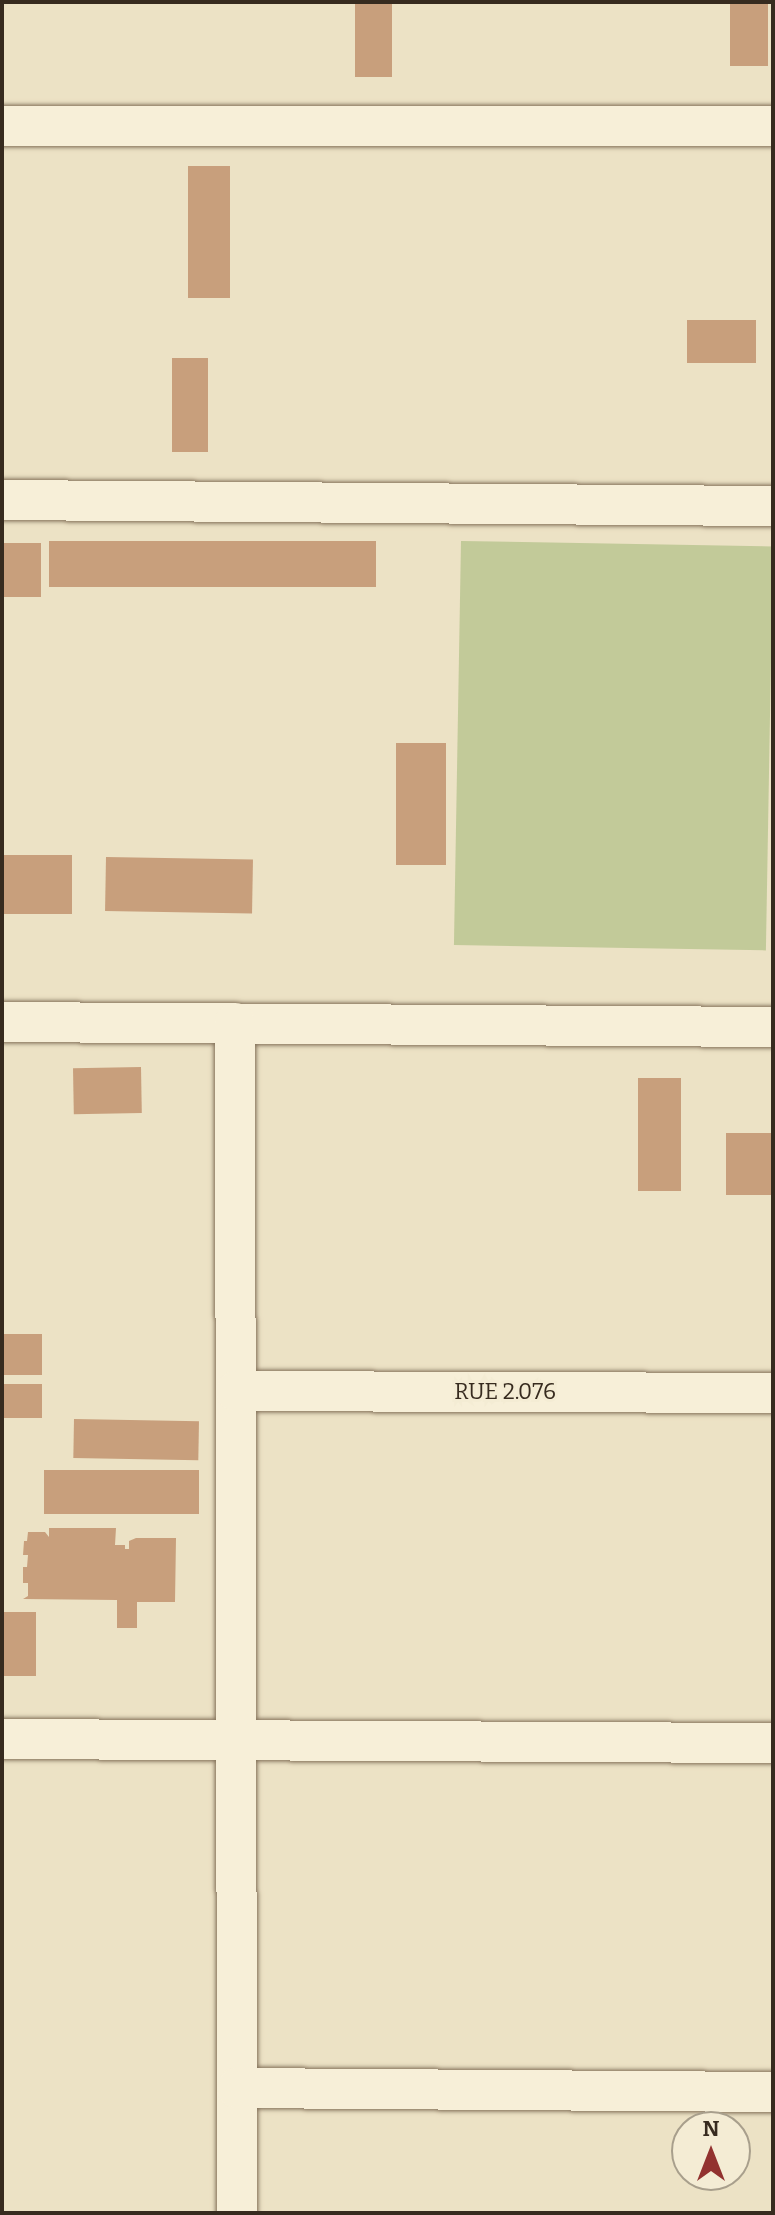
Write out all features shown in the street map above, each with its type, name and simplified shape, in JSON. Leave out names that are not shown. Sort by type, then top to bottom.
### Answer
[{"type":"street","points":[[2,126],[773,126]]},
{"type":"street","points":[[2,500],[773,506]]},
{"type":"street","points":[[2,1022],[773,1027]]},
{"type":"street","points":[[235,1023],[237,2213]]},
{"type":"street","name":"RUE 2.076","points":[[236,1391],[773,1393]]},
{"type":"street","points":[[2,1739],[773,1743]]},
{"type":"street","points":[[237,2088],[773,2092]]},
{"type":"green space","points":[[461,541],[773,546],[766,950],[454,945]]},
{"type":"building","points":[[355,2],[392,2],[392,77],[355,77]]},
{"type":"building","points":[[730,2],[768,2],[768,66],[730,66]]},
{"type":"building","points":[[188,166],[230,166],[230,298],[188,298]]},
{"type":"building","points":[[687,320],[756,320],[756,363],[687,363]]},
{"type":"building","points":[[172,358],[208,358],[208,452],[172,452]]},
{"type":"building","points":[[49,541],[376,541],[376,587],[49,587]]},
{"type":"building","points":[[2,543],[41,543],[41,597],[2,597]]},
{"type":"building","points":[[396,743],[446,743],[446,865],[396,865]]},
{"type":"building","points":[[2,855],[72,855],[72,914],[2,914]]},
{"type":"building","points":[[106,857],[253,860],[252,914],[105,911]]},
{"type":"building","points":[[141,1067],[142,1113],[74,1114],[73,1068]]},
{"type":"building","points":[[638,1078],[681,1078],[681,1191],[638,1191]]},
{"type":"building","points":[[726,1133],[773,1133],[773,1195],[726,1195]]},
{"type":"building","points":[[2,1334],[42,1334],[42,1375],[2,1375]]},
{"type":"building","points":[[2,1384],[42,1384],[42,1418],[2,1418]]},
{"type":"building","points":[[74,1419],[199,1421],[198,1460],[73,1458]]},
{"type":"building","points":[[44,1470],[199,1470],[199,1514],[44,1514]]},
{"type":"building","points":[[49,1528],[116,1528],[115,1545],[125,1545],[125,1549],[129,1549],[129,1541],[136,1538],[176,1538],[175,1602],[137,1602],[137,1628],[117,1628],[117,1600],[23,1599],[28,1596],[28,1583],[23,1583],[23,1567],[27,1567],[28,1555],[23,1555],[24,1541],[27,1541],[28,1532],[45,1532],[49,1537]]},
{"type":"building","points":[[2,1612],[36,1612],[36,1676],[2,1676]]}]
